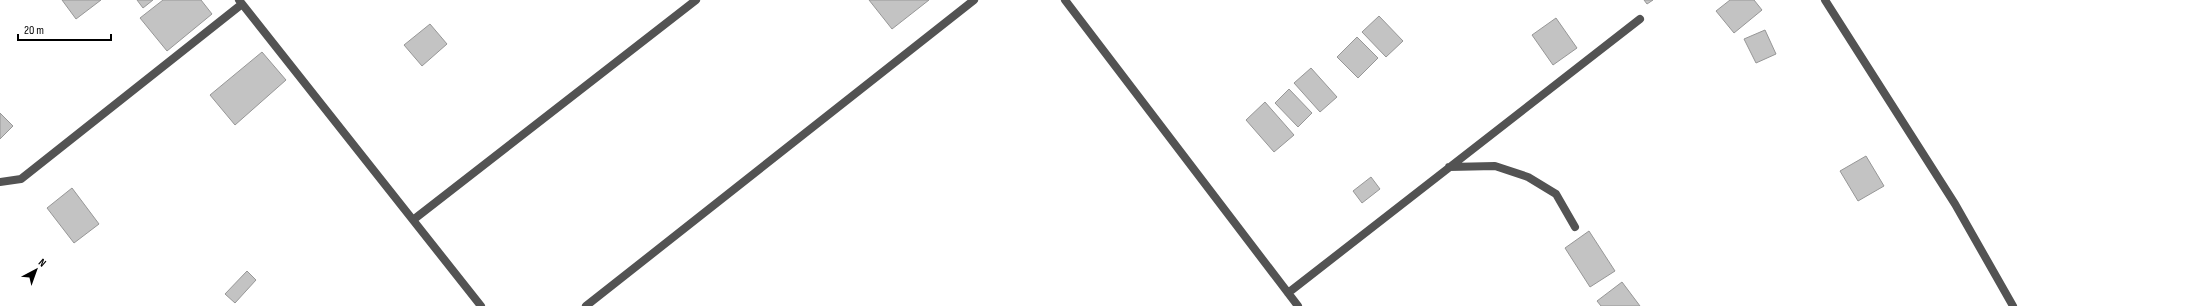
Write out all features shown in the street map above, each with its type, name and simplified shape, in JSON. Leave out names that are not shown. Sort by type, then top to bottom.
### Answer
[{"type":"street","points":[[413,220],[696,0]]},
{"type":"street","points":[[586,306],[974,0]]},
{"type":"street","points":[[1066,0],[1298,306]]},
{"type":"street","points":[[1826,0],[1954,204],[2013,306]]},
{"type":"street","points":[[0,182],[21,179],[240,2],[481,306]]},
{"type":"street","points":[[1288,292],[1640,19]]},
{"type":"street","points":[[1449,167],[1495,166],[1528,177],[1556,194],[1575,227]]},
{"type":"building","points":[[62,0],[101,0],[76,19]]},
{"type":"building","points":[[137,0],[153,0],[143,8]]},
{"type":"building","points":[[163,0],[201,0],[212,14],[167,51],[140,18]]},
{"type":"building","points":[[869,0],[929,0],[892,29]]},
{"type":"building","points":[[1644,0],[1653,0],[1647,4]]},
{"type":"building","points":[[1730,0],[1754,0],[1762,10],[1734,33],[1716,11]]},
{"type":"building","points":[[1379,16],[1403,41],[1386,57],[1362,32]]},
{"type":"building","points":[[1556,18],[1577,48],[1553,65],[1532,35]]},
{"type":"building","points":[[430,24],[447,44],[422,66],[404,45]]},
{"type":"building","points":[[1765,30],[1776,54],[1756,63],[1744,39]]},
{"type":"building","points":[[1357,37],[1378,58],[1358,78],[1337,57]]},
{"type":"building","points":[[262,52],[286,80],[235,125],[210,95]]},
{"type":"building","points":[[1311,68],[1337,97],[1320,112],[1294,83]]},
{"type":"building","points":[[1289,89],[1312,113],[1298,127],[1275,103]]},
{"type":"building","points":[[1265,102],[1294,135],[1274,152],[1246,120]]},
{"type":"building","points":[[0,113],[13,126],[0,139]]},
{"type":"building","points":[[1866,156],[1884,186],[1858,201],[1840,171]]},
{"type":"building","points":[[1371,177],[1380,189],[1362,203],[1353,191]]},
{"type":"building","points":[[72,188],[99,224],[74,243],[47,208]]},
{"type":"building","points":[[1589,231],[1615,271],[1590,287],[1565,248]]},
{"type":"building","points":[[247,271],[256,280],[235,303],[225,294]]},
{"type":"building","points":[[1622,282],[1640,306],[1601,306],[1597,301]]}]
